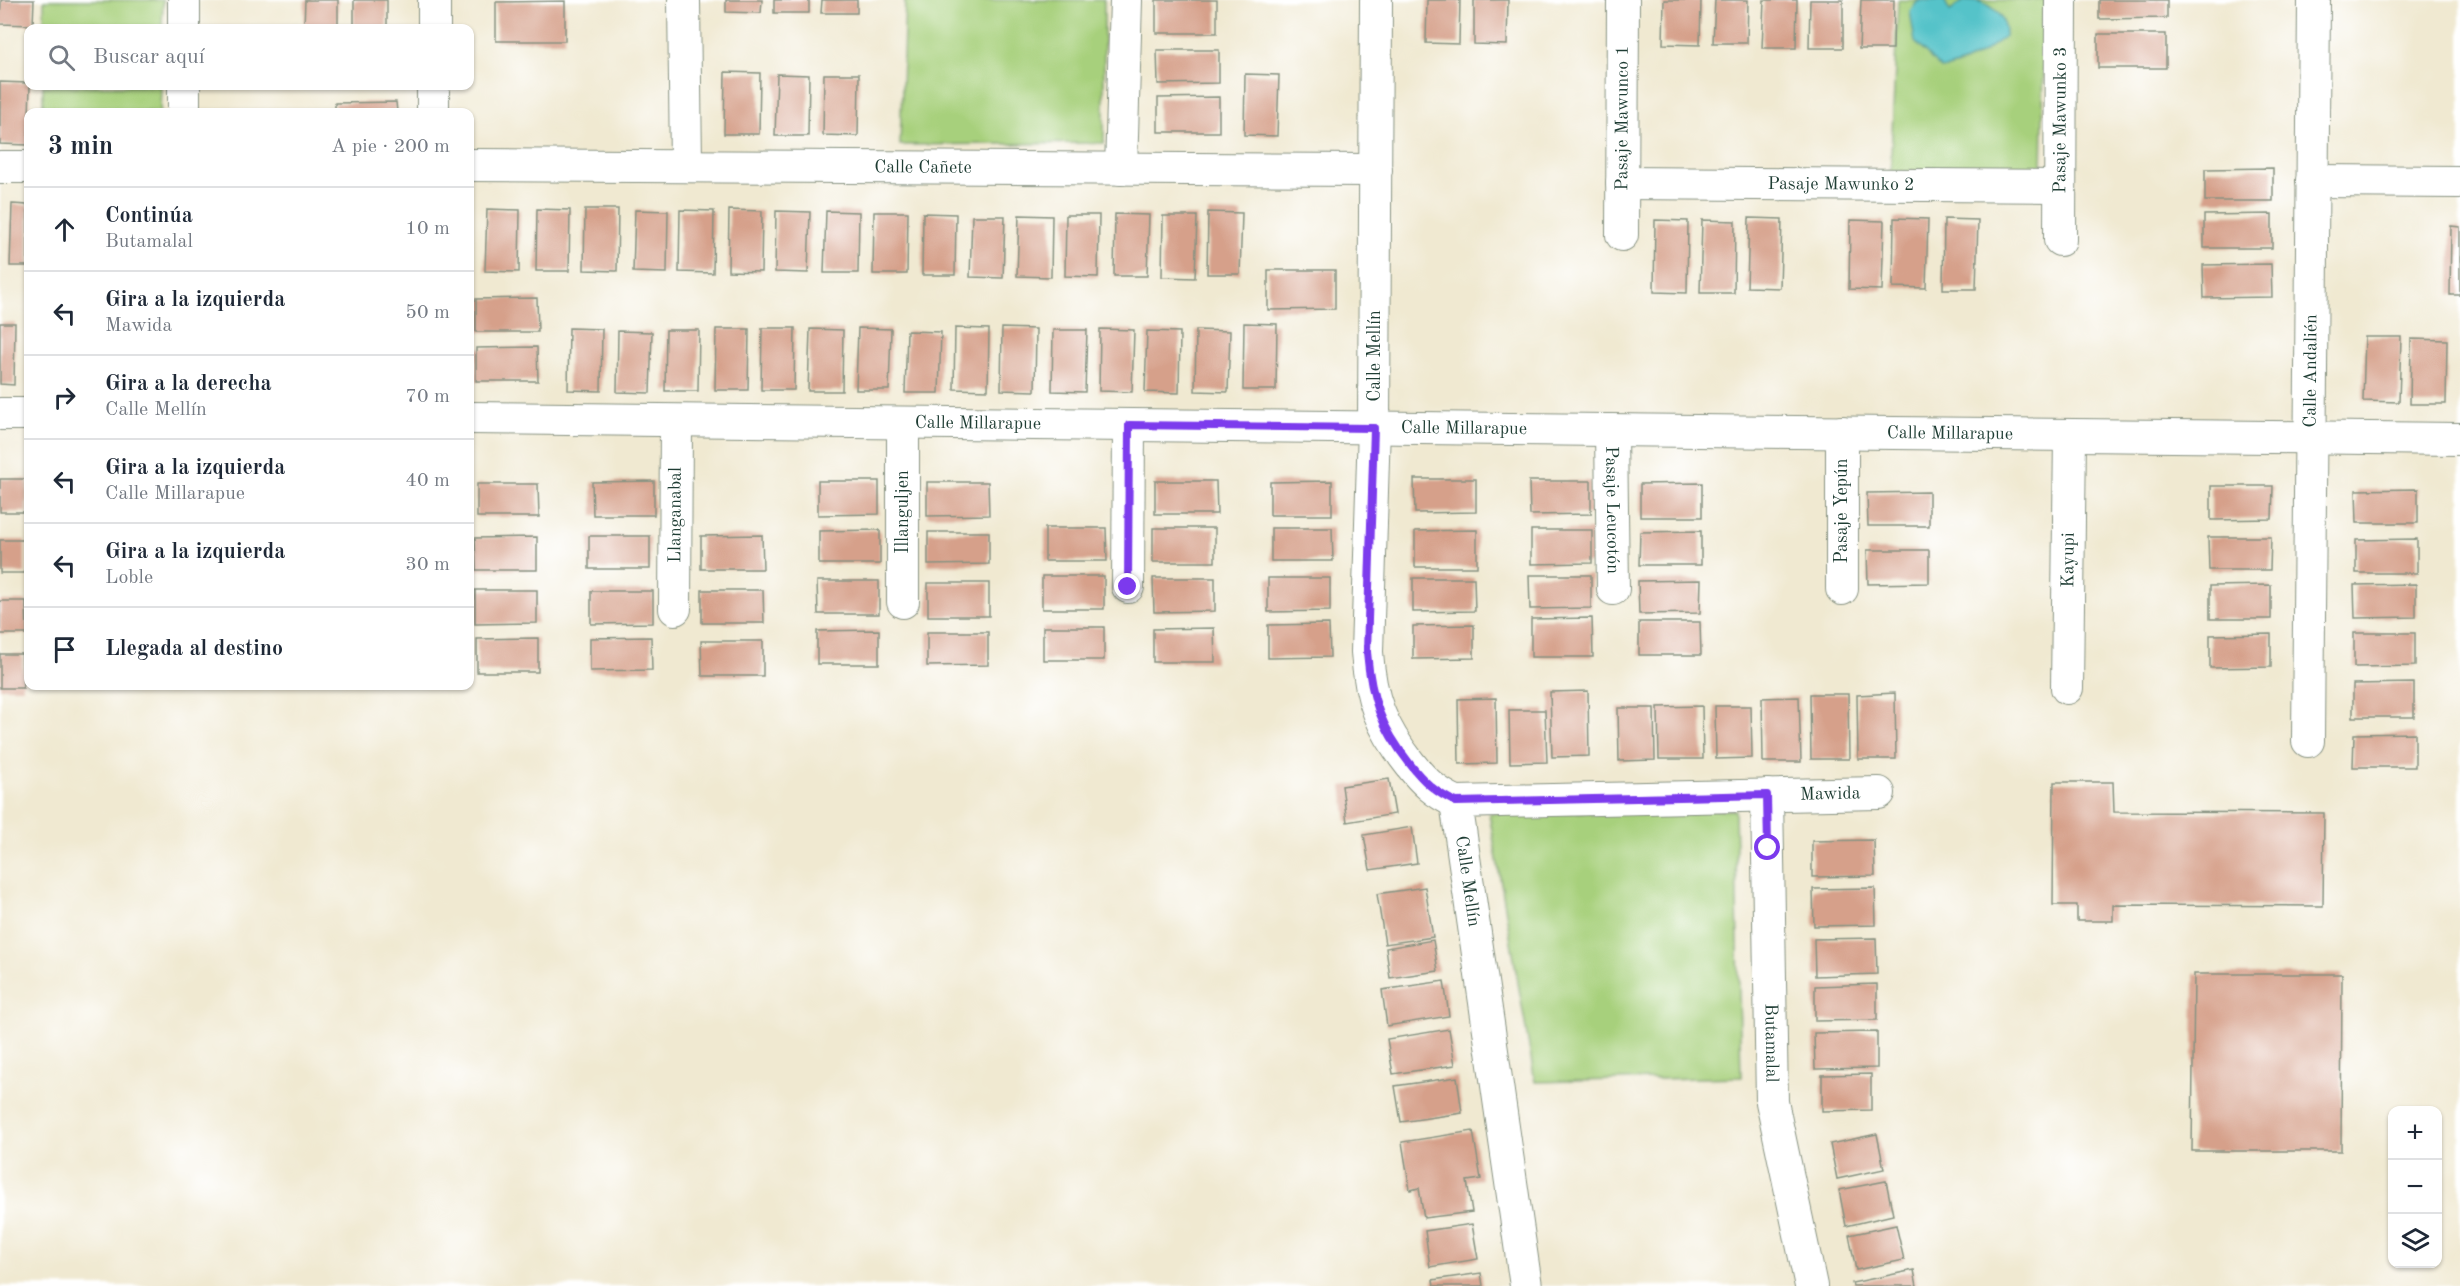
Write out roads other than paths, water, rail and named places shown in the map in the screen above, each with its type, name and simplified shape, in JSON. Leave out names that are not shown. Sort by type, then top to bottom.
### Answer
[{"type":"street","points":[[184,0],[184,24]]},
{"type":"street","points":[[434,0],[434,24]]},
{"type":"street","points":[[684,0],[686,166]]},
{"type":"street","points":[[1121,169],[1126,0]]},
{"type":"street","name":"Calle Mellín","points":[[1376,0],[1374,428],[1367,652],[1370,686],[1377,711],[1388,734],[1404,756],[1433,789],[1456,802],[1526,1286]]},
{"type":"street","name":"Pasaje Mawunco 1","points":[[1622,235],[1623,0]]},
{"type":"street","name":"Pasaje Mawunko 3","points":[[2060,240],[2061,0]]},
{"type":"street","name":"Calle Andalién","points":[[2308,741],[2314,0]]},
{"type":"street","points":[[184,90],[184,108]]},
{"type":"street","points":[[433,108],[434,90]]},
{"type":"street","name":"Calle Cañete","points":[[474,165],[1376,170]]},
{"type":"street","points":[[0,167],[24,167]]},
{"type":"street","points":[[2312,181],[2460,182]]},
{"type":"street","name":"Pasaje Mawunko 2","points":[[1622,183],[2060,186]]},
{"type":"street","points":[[0,414],[24,414]]},
{"type":"street","name":"Calle Millarapue","points":[[474,418],[2460,439]]},
{"type":"street","name":"Llanganabal","points":[[675,609],[676,421]]},
{"type":"street","name":"Illanguljen","points":[[903,423],[903,602]]},
{"type":"street","points":[[1128,587],[1129,425]]},
{"type":"street","name":"Pasaje Leucotón","points":[[1611,430],[1613,589]]},
{"type":"street","name":"Pasaje Yepún","points":[[1842,432],[1842,589]]},
{"type":"street","name":"Kayupi","points":[[2067,687],[2070,435]]},
{"type":"street","name":"Mawida","points":[[1456,802],[1879,793]]},
{"type":"street","name":"Butamalal","points":[[1767,795],[1772,1102],[1811,1286]]},
{"type":"water","points":[[1944,0],[1950,11],[1966,0],[1989,6],[2003,21],[2005,36],[1967,61],[1941,69],[1915,42],[1910,11],[1917,2]]}]
